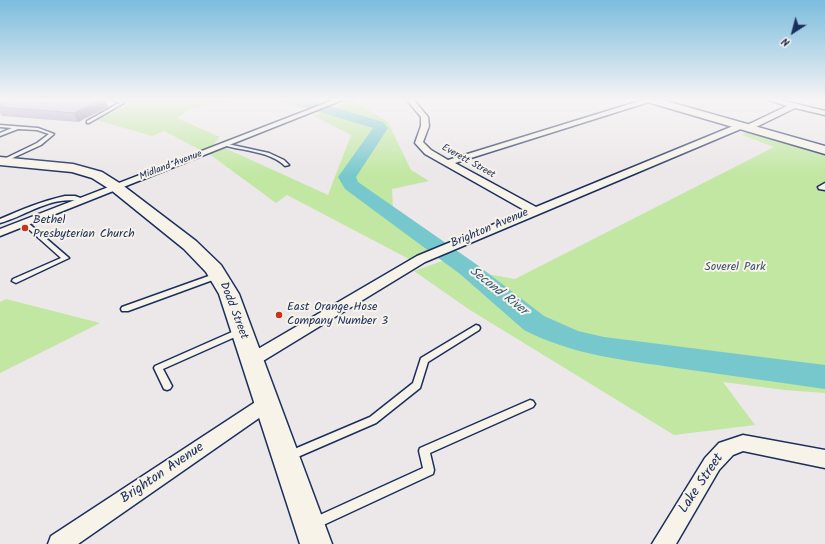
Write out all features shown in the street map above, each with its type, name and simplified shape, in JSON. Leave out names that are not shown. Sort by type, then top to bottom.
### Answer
[{"type":"street","name":"Midland Avenue","points":[[0,233],[277,124]]},
{"type":"street","name":"Everett Street","points":[[425,124],[419,139],[420,143],[428,152],[534,211]]},
{"type":"street","points":[[446,163],[568,124]]},
{"type":"street","points":[[735,124],[825,150]]},
{"type":"street","name":"Brighton Avenue","points":[[252,360],[399,271],[449,246],[750,124]]},
{"type":"street","name":"Dodd Street","points":[[2,161],[82,170],[97,175],[116,187],[202,256],[219,275],[229,294],[266,404],[313,535]]},
{"type":"street","name":"Brighton Avenue","points":[[59,544],[266,404]]},
{"type":"street","name":"Lake Street","points":[[663,544],[712,464],[726,450],[743,443],[825,459]]},
{"type":"lane","points":[[0,126],[38,129],[52,134],[39,144],[2,161]]},
{"type":"lane","points":[[0,135],[17,128]]},
{"type":"lane","points":[[225,144],[266,154],[284,161],[287,165]]},
{"type":"lane","points":[[0,221],[60,198],[76,197],[83,200]]},
{"type":"lane","points":[[16,281],[66,258],[25,223]]},
{"type":"lane","points":[[125,309],[219,275]]},
{"type":"lane","points":[[285,458],[373,420],[417,385],[424,360],[476,328]]},
{"type":"lane","points":[[167,386],[158,368],[241,331]]},
{"type":"lane","points":[[313,535],[429,470],[424,451],[530,404]]},
{"type":"green space","points":[[111,124],[191,124],[220,137],[214,143],[328,195],[351,135],[330,124],[389,124],[411,170],[429,181],[392,189],[393,209],[445,246],[411,260],[287,195],[276,203],[212,156],[164,131],[152,136]]},
{"type":"green space","name":"Soverel Park","points":[[746,132],[825,155],[825,393],[785,390],[723,382],[755,425],[674,435],[470,310],[414,271],[454,257],[481,273],[515,279],[774,147],[742,135]]},
{"type":"green space","points":[[6,299],[100,323],[0,373],[0,302]]},
{"type":"waterway","name":"Second River","points":[[376,124],[381,128],[378,134],[347,177],[351,185],[468,269],[534,323],[568,338],[604,347],[825,377]]},
{"type":"place","name":"Bethel Presbyterian Church","points":[[25,228]]},
{"type":"place","name":"East Orange Hose Company Number 3","points":[[279,315]]}]
